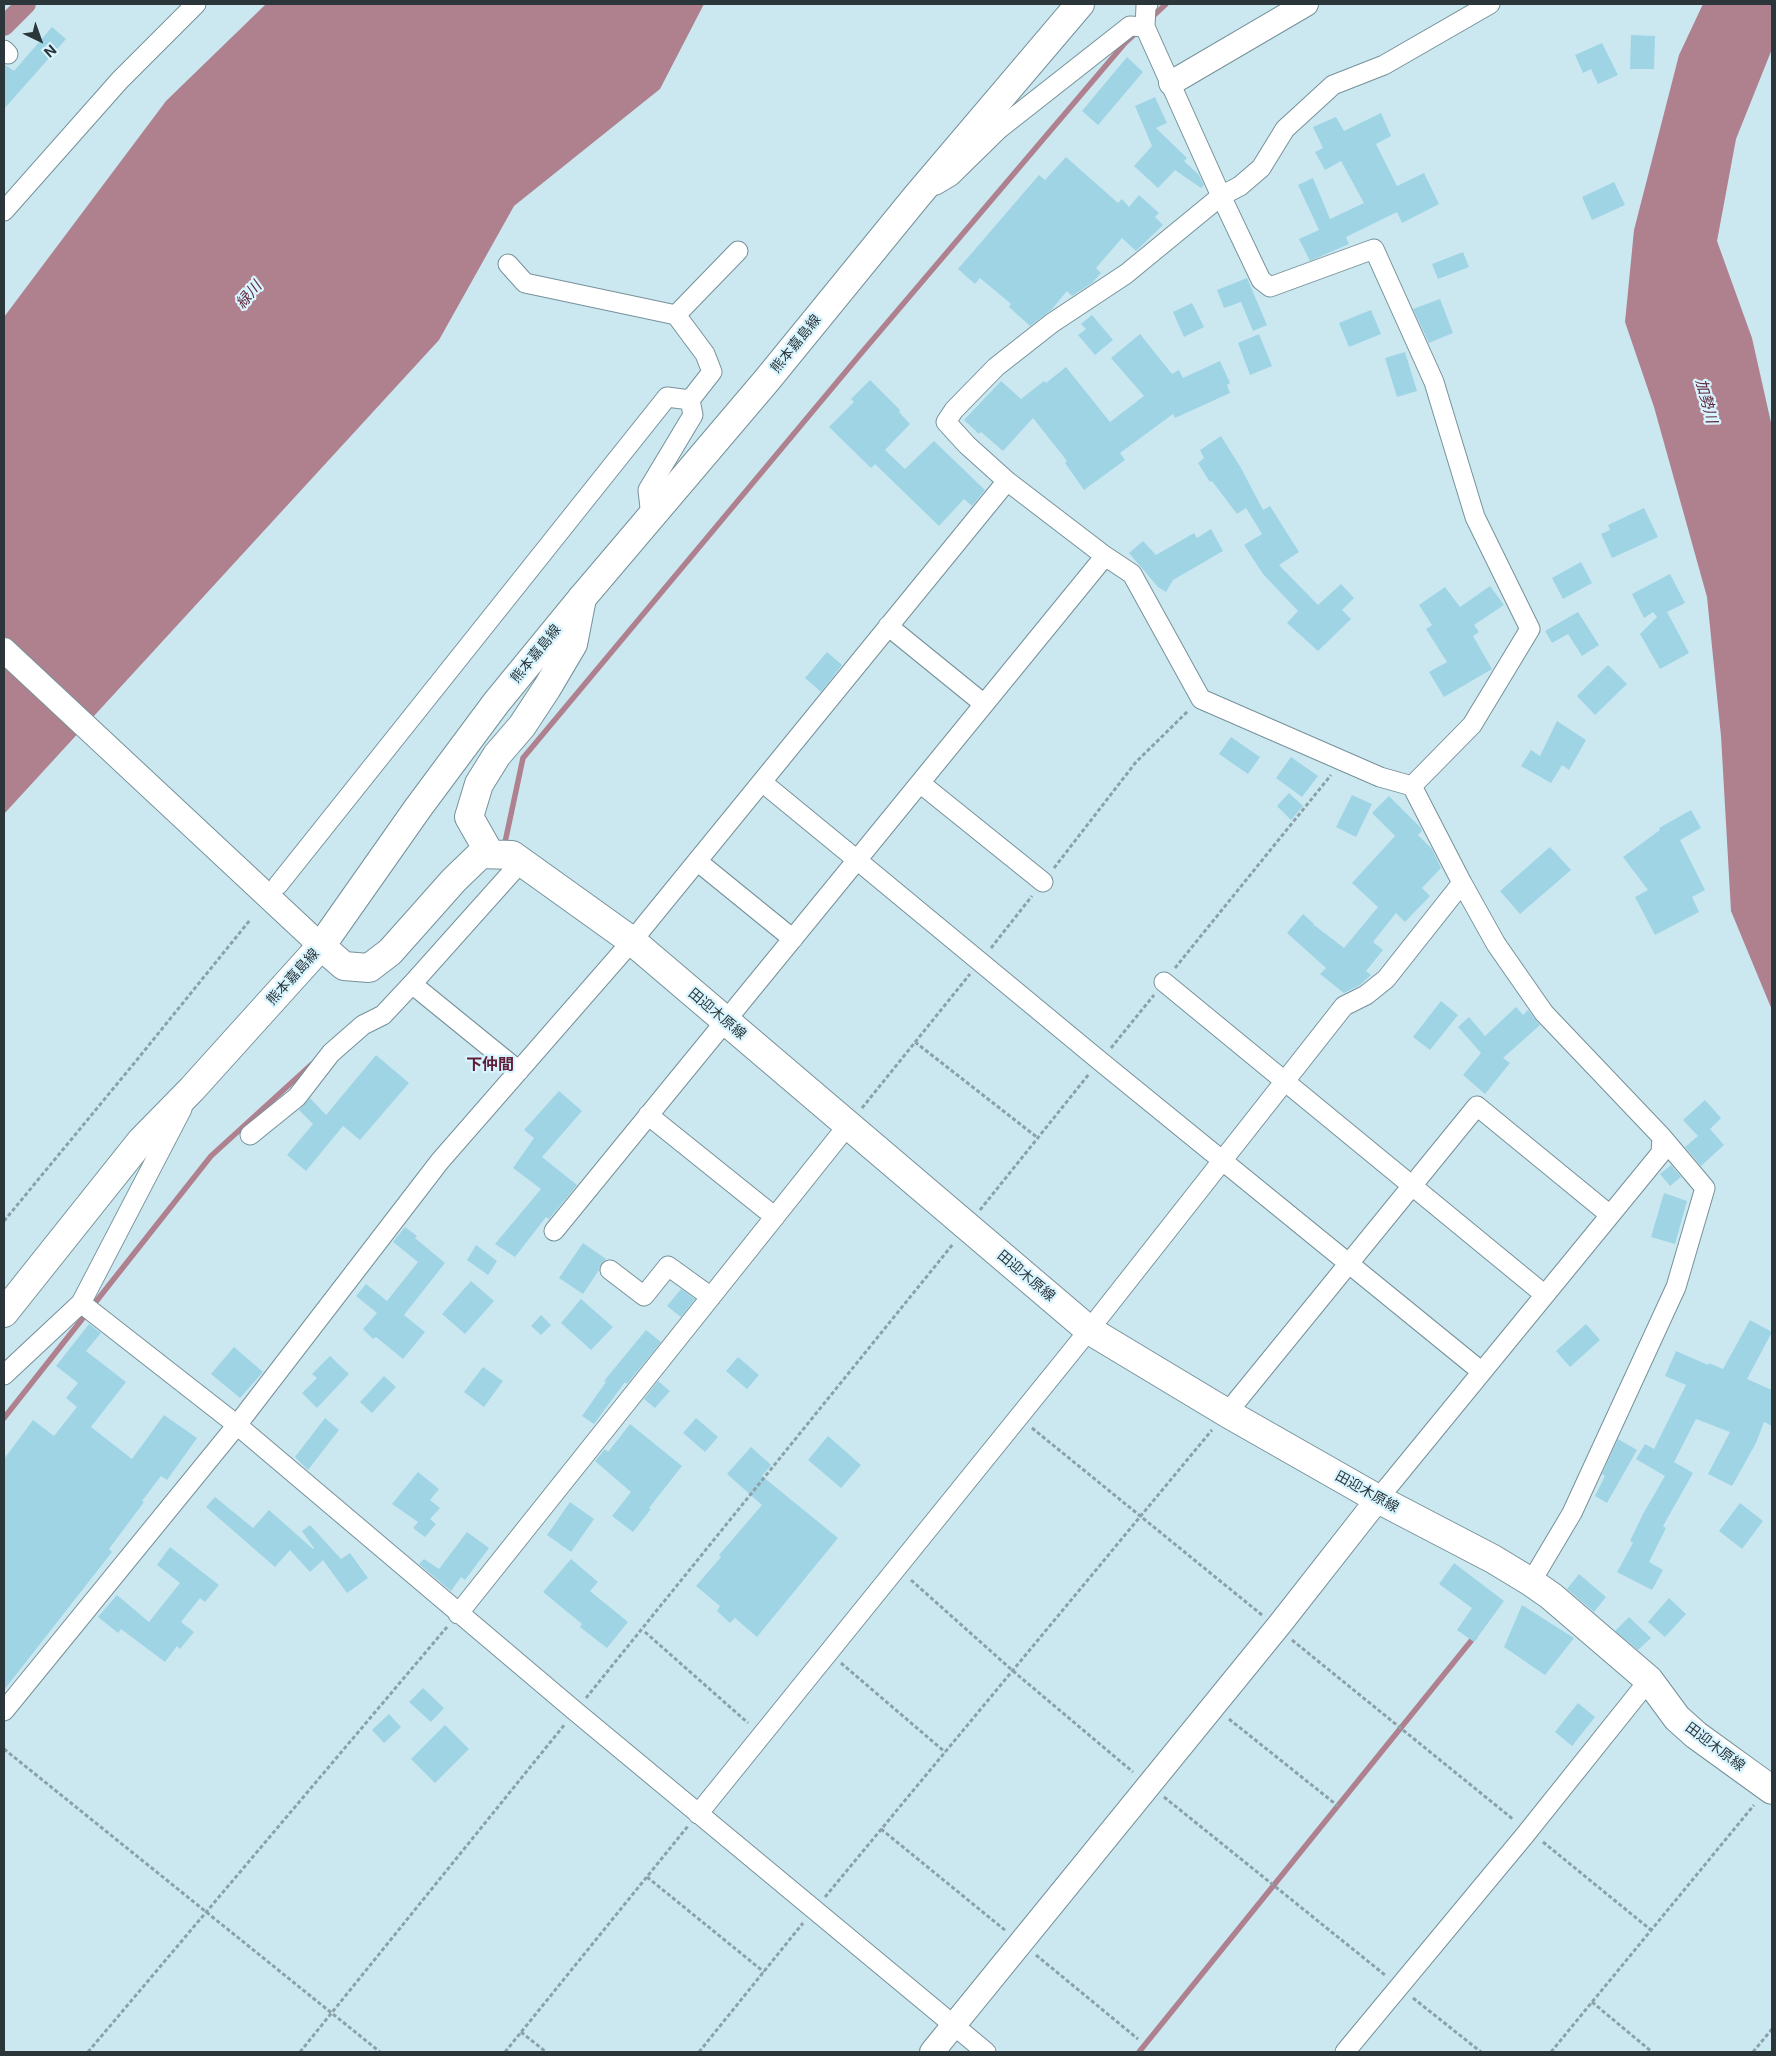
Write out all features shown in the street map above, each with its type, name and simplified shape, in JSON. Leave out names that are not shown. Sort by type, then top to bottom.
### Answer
[{"type":"main road","name":"熊本嘉島線","points":[[4,1313],[141,1141],[192,1089],[418,808],[490,711],[582,598],[767,380],[917,196],[1080,4]]},
{"type":"main road","points":[[508,857],[469,817],[480,784],[497,755],[522,726],[573,644],[582,598]]},
{"type":"main road","points":[[312,939],[344,966],[369,968],[390,952],[454,880],[481,854],[508,857]]},
{"type":"main road","name":"田迎木原線","points":[[508,857],[632,941],[1089,1330],[1378,1499],[1492,1559],[1552,1596],[1650,1680],[1677,1718],[1696,1735],[1770,1789]]},
{"type":"street","points":[[4,212],[120,80],[196,4]]},
{"type":"street","points":[[1148,4],[1146,6],[1145,27],[1221,196],[1262,280],[1270,287],[1374,249],[1434,382],[1475,517],[1530,630],[1472,725],[1412,786]]},
{"type":"street","points":[[1171,84],[1306,4]]},
{"type":"street","points":[[1490,4],[1384,65],[1333,85],[1285,129],[1260,168],[1240,186],[1221,196],[1126,274],[1052,323],[996,367],[954,410],[946,422],[967,445],[1007,481],[1104,556],[1132,574],[1201,699],[1380,777],[1412,786],[1496,944],[1544,1013],[1662,1137],[1705,1188],[1672,1296],[1572,1513],[1531,1582]]},
{"type":"street","points":[[917,196],[951,176],[999,129],[1130,26],[1145,27]]},
{"type":"street","points":[[676,316],[738,251]]},
{"type":"street","points":[[508,264],[525,283],[676,316],[705,354],[712,372],[690,400],[693,415],[648,490],[651,517]]},
{"type":"street","points":[[278,884],[667,397],[690,400]]},
{"type":"street","points":[[4,1711],[237,1425],[440,1161],[632,941],[1007,481]]},
{"type":"street","points":[[554,1231],[1104,556]]},
{"type":"street","points":[[888,626],[984,704]]},
{"type":"street","points":[[4,650],[312,939]]},
{"type":"street","points":[[762,782],[979,962],[1482,1372]]},
{"type":"street","points":[[920,783],[1043,882]]},
{"type":"street","points":[[250,1135],[297,1097],[331,1053],[363,1025],[382,1015],[412,984],[508,857]]},
{"type":"street","points":[[697,861],[793,939]]},
{"type":"street","points":[[698,1814],[1089,1330],[1344,1006],[1366,995],[1386,978],[1462,883]]},
{"type":"street","points":[[1164,982],[1545,1295]]},
{"type":"street","points":[[412,984],[519,1071]]},
{"type":"street","points":[[4,1375],[81,1303],[192,1089]]},
{"type":"street","points":[[1227,1412],[1477,1106],[1610,1215]]},
{"type":"street","points":[[648,1115],[775,1217]]},
{"type":"street","points":[[458,1614],[848,1125]]},
{"type":"street","points":[[932,2052],[1021,1943],[1143,1780],[1213,1706],[1378,1499],[1661,1153],[1662,1137]]},
{"type":"street","points":[[610,1270],[644,1296],[668,1266],[711,1297]]},
{"type":"street","points":[[81,1303],[237,1425],[458,1614],[986,2052]]},
{"type":"street","points":[[1345,2052],[1525,1835],[1650,1680]]},
{"type":"path","points":[[848,1125],[1043,882],[1136,762],[1201,699]]},
{"type":"path","points":[[300,2052],[1342,761]]},
{"type":"path","points":[[4,1221],[136,1062],[250,920]]},
{"type":"path","points":[[915,1042],[1038,1138]]},
{"type":"path","points":[[699,2052],[814,1910],[1227,1412]]},
{"type":"path","points":[[1019,1417],[1401,1728]]},
{"type":"path","points":[[897,1568],[1013,1670],[1143,1780],[1481,2052]]},
{"type":"path","points":[[88,2052],[458,1614]]},
{"type":"path","points":[[645,1632],[750,1725]]},
{"type":"path","points":[[828,1652],[945,1752]]},
{"type":"path","points":[[1213,1706],[1338,1806]]},
{"type":"path","points":[[4,1749],[380,2052]]},
{"type":"path","points":[[1551,2052],[1770,1789]]},
{"type":"path","points":[[505,2052],[698,1814]]},
{"type":"path","points":[[881,1829],[1138,2038]]},
{"type":"path","points":[[647,1877],[764,1972]]},
{"type":"path","points":[[1592,2002],[1652,2052]]},
{"type":"path","points":[[1753,2052],[1772,2029]]},
{"type":"path","points":[[521,2032],[546,2052]]},
{"type":"water","name":"緑川","points":[[266,4],[704,4],[660,89],[514,206],[439,340],[4,814],[4,317],[166,101]]},
{"type":"water","name":"加勢川","points":[[1703,4],[1772,4],[1772,49],[1736,139],[1717,241],[1752,338],[1772,427],[1772,1010],[1731,911],[1721,736],[1707,597],[1654,407],[1625,322],[1634,230],[1679,55]]},
{"type":"building","points":[[52,27],[66,39],[4,109],[4,64],[14,71]]},
{"type":"building","points":[[1631,35],[1655,36],[1654,69],[1630,69]]},
{"type":"building","points":[[1602,43],[1618,75],[1598,84],[1591,69],[1583,73],[1575,55]]},
{"type":"building","points":[[1127,57],[1143,72],[1098,125],[1082,111]]},
{"type":"building","points":[[1155,97],[1167,123],[1156,128],[1187,158],[1184,161],[1199,175],[1204,185],[1201,188],[1175,170],[1158,188],[1134,166],[1152,146],[1135,106]]},
{"type":"building","points":[[1381,113],[1391,136],[1376,144],[1397,186],[1424,173],[1439,204],[1402,223],[1397,212],[1346,237],[1349,244],[1310,261],[1299,239],[1319,230],[1298,185],[1313,178],[1330,219],[1364,203],[1341,161],[1325,170],[1315,152],[1323,148],[1313,127],[1336,117],[1344,131]]},
{"type":"building","points":[[1066,157],[1118,203],[1122,199],[1129,207],[1139,195],[1159,213],[1155,217],[1163,225],[1136,251],[1122,238],[1096,268],[1101,273],[1092,283],[1072,296],[1067,291],[1051,310],[1030,326],[1009,307],[1011,304],[980,278],[975,284],[958,269],[1039,175],[1045,180]]},
{"type":"building","points":[[1614,182],[1625,205],[1592,220],[1582,197]]},
{"type":"building","points":[[1463,252],[1469,267],[1438,279],[1432,264]]},
{"type":"building","points":[[1247,278],[1267,325],[1253,331],[1241,302],[1224,308],[1217,290]]},
{"type":"building","points":[[1440,299],[1453,333],[1429,343],[1413,309]]},
{"type":"building","points":[[1192,303],[1204,327],[1184,337],[1173,312]]},
{"type":"building","points":[[1371,310],[1381,334],[1349,347],[1339,323]]},
{"type":"building","points":[[1092,315],[1113,340],[1095,355],[1078,335],[1086,329],[1081,324]]},
{"type":"building","points":[[1140,334],[1172,374],[1179,370],[1183,378],[1220,361],[1230,383],[1227,385],[1230,393],[1175,418],[1173,414],[1120,453],[1125,460],[1084,490],[1065,463],[1067,461],[1033,418],[1003,451],[981,432],[979,434],[964,420],[1001,381],[1021,399],[1066,367],[1110,422],[1144,396],[1111,358]]},
{"type":"building","points":[[1259,334],[1272,366],[1250,375],[1238,343]]},
{"type":"building","points":[[1405,352],[1417,391],[1397,397],[1385,358]]},
{"type":"building","points":[[870,380],[900,410],[899,412],[910,424],[885,450],[905,469],[934,441],[985,490],[972,506],[964,499],[939,526],[875,464],[871,468],[829,427],[854,402],[851,399]]},
{"type":"building","points":[[1221,436],[1241,468],[1263,510],[1270,506],[1299,552],[1279,565],[1318,605],[1341,584],[1354,598],[1342,610],[1351,619],[1318,651],[1287,623],[1298,611],[1263,574],[1244,545],[1262,534],[1246,508],[1237,514],[1212,481],[1210,482],[1198,463],[1204,458],[1200,450]]},
{"type":"building","points":[[1644,508],[1658,537],[1612,558],[1601,534],[1610,530],[1608,525]]},
{"type":"building","points":[[1211,529],[1223,551],[1173,580],[1166,592],[1158,587],[1129,553],[1143,541],[1156,555],[1194,533],[1197,538]]},
{"type":"building","points":[[1581,562],[1592,583],[1563,599],[1552,578]]},
{"type":"building","points":[[1670,574],[1685,603],[1667,612],[1689,653],[1660,669],[1640,634],[1657,617],[1653,612],[1644,618],[1632,594]]},
{"type":"building","points":[[1490,586],[1504,605],[1474,625],[1479,632],[1473,636],[1492,669],[1444,697],[1429,672],[1447,662],[1426,629],[1432,625],[1419,605],[1445,587],[1460,607]]},
{"type":"building","points":[[1578,612],[1599,645],[1582,656],[1568,634],[1552,643],[1545,631]]},
{"type":"building","points":[[827,652],[842,665],[821,692],[805,678]]},
{"type":"building","points":[[1608,665],[1627,684],[1595,715],[1577,696]]},
{"type":"building","points":[[1557,721],[1586,740],[1569,770],[1562,765],[1551,783],[1521,766],[1531,750],[1540,756]]},
{"type":"building","points":[[1231,737],[1260,757],[1248,774],[1219,754]]},
{"type":"building","points":[[1291,757],[1318,776],[1302,797],[1276,778]]},
{"type":"building","points":[[1289,793],[1303,806],[1291,820],[1277,806]]},
{"type":"building","points":[[1352,795],[1372,804],[1356,837],[1336,827]]},
{"type":"building","points":[[1389,796],[1420,827],[1422,831],[1418,835],[1432,849],[1441,868],[1422,888],[1430,896],[1405,922],[1396,913],[1373,942],[1383,950],[1366,971],[1371,975],[1360,985],[1344,993],[1320,974],[1326,968],[1287,933],[1303,914],[1314,924],[1312,927],[1314,925],[1344,948],[1378,907],[1352,883],[1395,836],[1372,813]]},
{"type":"building","points":[[1691,810],[1701,828],[1680,840],[1705,890],[1692,897],[1699,912],[1655,935],[1635,897],[1648,890],[1623,857],[1660,830],[1659,828]]},
{"type":"building","points":[[1550,847],[1571,870],[1520,914],[1500,891]]},
{"type":"building","points":[[1441,1001],[1458,1015],[1430,1050],[1413,1037]]},
{"type":"building","points":[[1516,1007],[1523,1015],[1528,1010],[1540,1025],[1503,1058],[1510,1063],[1485,1094],[1463,1075],[1481,1053],[1458,1027],[1469,1017],[1485,1036]]},
{"type":"building","points":[[376,1055],[409,1083],[360,1140],[343,1126],[306,1171],[287,1155],[313,1124],[299,1110],[310,1098],[326,1115]]},
{"type":"building","points":[[559,1091],[582,1111],[542,1157],[577,1185],[549,1219],[546,1217],[515,1257],[495,1244],[541,1189],[513,1168],[534,1138],[524,1130]]},
{"type":"building","points":[[1705,1100],[1721,1118],[1710,1129],[1724,1145],[1701,1166],[1685,1147],[1698,1136],[1683,1120]]},
{"type":"building","points":[[1671,1165],[1681,1177],[1670,1186],[1660,1174]]},
{"type":"building","points":[[1664,1193],[1687,1201],[1675,1244],[1651,1237]]},
{"type":"building","points":[[405,1227],[445,1263],[404,1315],[425,1332],[403,1359],[376,1337],[373,1339],[363,1329],[377,1313],[356,1296],[366,1284],[387,1301],[418,1262],[393,1242]]},
{"type":"building","points":[[583,1243],[606,1259],[583,1294],[559,1278]]},
{"type":"building","points":[[476,1245],[497,1261],[488,1275],[467,1260]]},
{"type":"building","points":[[471,1281],[494,1301],[465,1334],[442,1314]]},
{"type":"building","points":[[681,1289],[695,1299],[681,1317],[667,1306]]},
{"type":"building","points":[[581,1299],[613,1327],[591,1350],[561,1323]]},
{"type":"building","points":[[541,1315],[551,1325],[541,1335],[531,1326]]},
{"type":"building","points":[[1750,1320],[1772,1332],[1747,1379],[1772,1390],[1772,1426],[1764,1422],[1756,1443],[1732,1486],[1708,1474],[1730,1432],[1696,1419],[1674,1462],[1693,1473],[1663,1526],[1666,1528],[1649,1562],[1663,1570],[1652,1590],[1617,1572],[1633,1543],[1630,1541],[1643,1514],[1665,1476],[1636,1459],[1645,1444],[1654,1449],[1686,1385],[1665,1376],[1676,1351],[1708,1365],[1709,1363],[1723,1369]]},
{"type":"building","points":[[89,1324],[101,1333],[86,1351],[126,1382],[91,1427],[132,1459],[164,1415],[197,1438],[167,1480],[161,1476],[109,1549],[112,1552],[4,1690],[4,1459],[33,1420],[54,1436],[77,1407],[66,1398],[78,1383],[56,1366]]},
{"type":"building","points":[[1586,1324],[1600,1340],[1570,1367],[1556,1351]]},
{"type":"building","points":[[646,1330],[661,1342],[627,1384],[625,1382],[594,1424],[582,1416],[606,1382],[604,1381]]},
{"type":"building","points":[[234,1347],[263,1372],[240,1398],[211,1374]]},
{"type":"building","points":[[330,1356],[349,1374],[317,1408],[302,1393],[317,1378],[312,1374]]},
{"type":"building","points":[[738,1357],[759,1375],[747,1389],[726,1371]]},
{"type":"building","points":[[483,1367],[503,1381],[484,1407],[464,1392]]},
{"type":"building","points":[[384,1376],[396,1387],[372,1413],[360,1402]]},
{"type":"building","points":[[658,1381],[670,1391],[655,1408],[644,1399]]},
{"type":"building","points":[[325,1418],[339,1430],[308,1470],[295,1457]]},
{"type":"building","points":[[696,1418],[718,1437],[705,1452],[683,1433]]},
{"type":"building","points":[[630,1424],[682,1466],[633,1532],[612,1516],[631,1492],[595,1461],[605,1449],[608,1452]]},
{"type":"building","points":[[828,1436],[861,1465],[841,1488],[808,1460]]},
{"type":"building","points":[[1618,1439],[1637,1450],[1607,1503],[1595,1496],[1605,1476],[1602,1474]]},
{"type":"building","points":[[751,1447],[771,1465],[762,1476],[838,1538],[757,1637],[735,1618],[730,1623],[717,1611],[720,1606],[696,1586],[721,1557],[719,1555],[762,1505],[727,1474]]},
{"type":"building","points":[[418,1472],[439,1489],[430,1500],[440,1508],[430,1519],[436,1524],[425,1537],[413,1528],[418,1522],[392,1504]]},
{"type":"building","points":[[215,1497],[253,1528],[269,1510],[313,1549],[302,1531],[310,1525],[341,1559],[350,1553],[368,1578],[347,1593],[323,1560],[310,1572],[290,1550],[275,1567],[206,1507]]},
{"type":"building","points":[[570,1502],[594,1519],[571,1552],[547,1535]]},
{"type":"building","points":[[1740,1503],[1763,1521],[1742,1549],[1719,1531]]},
{"type":"building","points":[[467,1532],[489,1548],[465,1580],[461,1577],[451,1591],[419,1564],[424,1559],[439,1569]]},
{"type":"building","points":[[170,1547],[219,1585],[205,1602],[200,1598],[181,1622],[194,1632],[180,1649],[177,1646],[165,1662],[121,1629],[118,1633],[98,1617],[117,1595],[149,1622],[180,1583],[157,1565]]},
{"type":"building","points":[[571,1559],[598,1582],[590,1591],[628,1622],[607,1648],[580,1627],[582,1624],[543,1592]]},
{"type":"building","points":[[1454,1563],[1504,1601],[1474,1642],[1457,1630],[1472,1608],[1439,1584]]},
{"type":"building","points":[[1579,1574],[1606,1597],[1594,1612],[1567,1589]]},
{"type":"building","points":[[1669,1598],[1686,1614],[1665,1637],[1648,1622]]},
{"type":"building","points":[[1522,1605],[1574,1638],[1545,1675],[1504,1647]]},
{"type":"building","points":[[1629,1617],[1651,1638],[1638,1650],[1615,1631]]},
{"type":"building","points":[[423,1688],[444,1708],[431,1722],[409,1702]]},
{"type":"building","points":[[1578,1703],[1595,1717],[1572,1746],[1555,1732]]},
{"type":"building","points":[[389,1714],[401,1727],[384,1743],[372,1730]]},
{"type":"building","points":[[445,1725],[469,1749],[435,1783],[411,1759]]},
{"type":"waterway","points":[[4,26],[26,4]]},
{"type":"waterway","points":[[1150,19],[1166,4]]},
{"type":"waterway","points":[[504,847],[523,758],[858,357],[1125,43],[1138,31]]},
{"type":"waterway","points":[[4,1418],[211,1156],[312,1064]]},
{"type":"waterway","points":[[1139,2052],[1475,1636]]},
{"type":"district","name":"下仲間","points":[[490,1065]]}]
